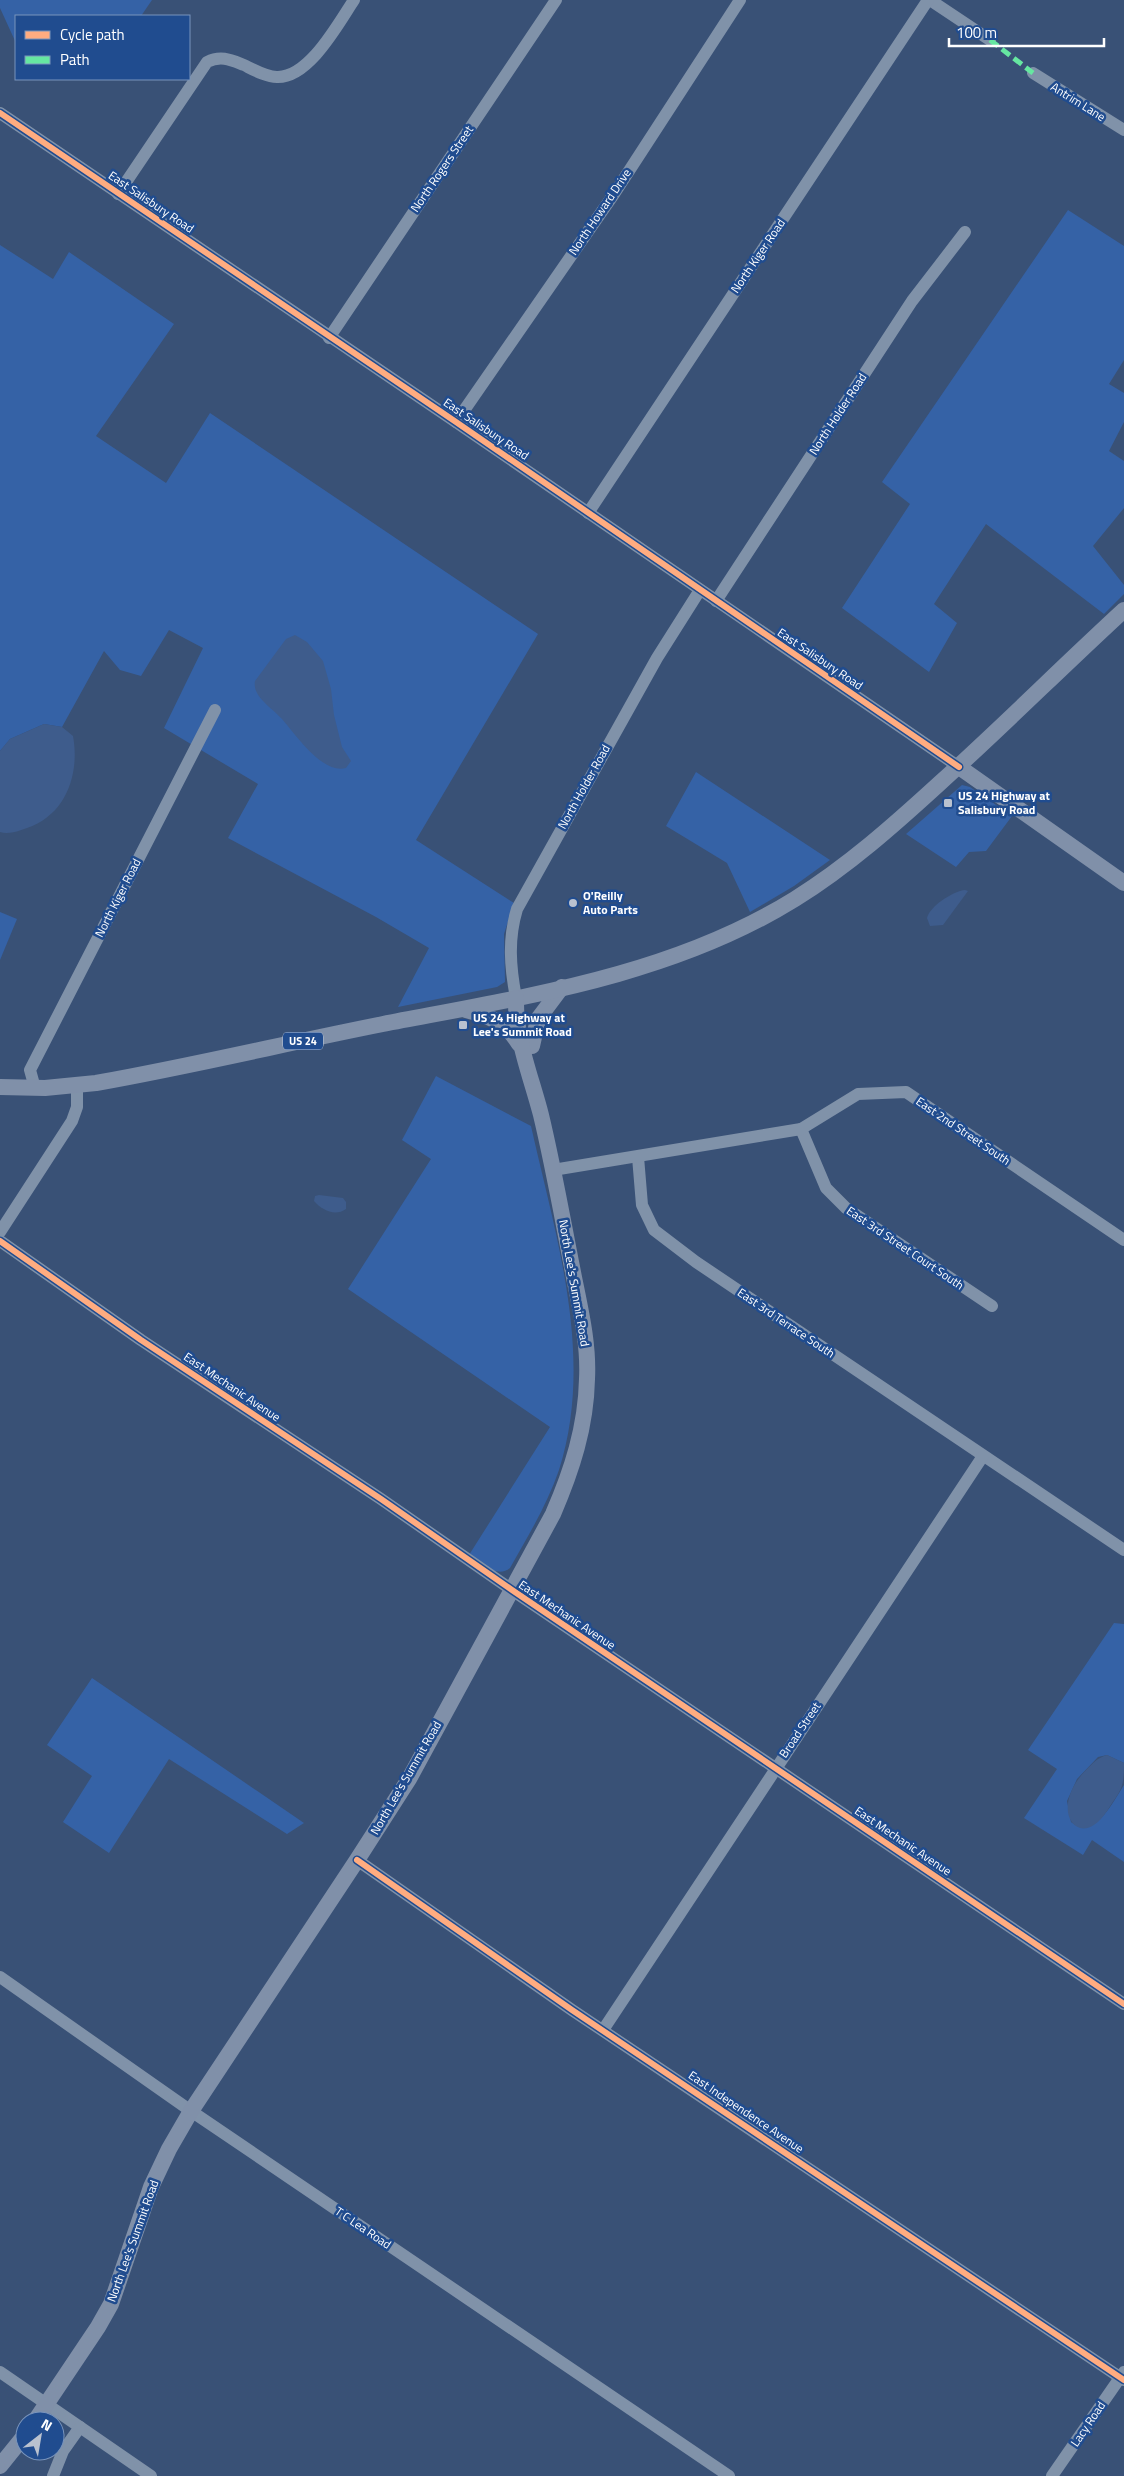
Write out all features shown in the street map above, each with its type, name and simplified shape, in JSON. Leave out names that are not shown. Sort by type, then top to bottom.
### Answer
[{"type":"main road","name":"US 24","points":[[0,1087],[77,1086],[516,998],[604,978],[657,963],[716,939],[778,909],[825,880],[854,858],[958,767],[1124,610]]},
{"type":"main road","name":"East Salisbury Road","points":[[958,767],[1124,883]]},
{"type":"main road","points":[[461,1009],[497,1020],[527,1047],[538,1019],[562,987]]},
{"type":"main road","name":"North Lee's Summit Road","points":[[42,2411],[111,2304],[151,2188],[169,2149],[409,1779],[553,1514],[570,1474],[582,1428],[588,1380],[586,1345],[553,1170],[533,1081],[535,1061],[527,1047],[524,1012],[516,998]]},
{"type":"main road","points":[[0,2466],[15,2447]]},
{"type":"street","points":[[118,194],[207,62],[214,58],[227,58],[267,75],[276,77],[291,75],[306,65],[328,39],[354,0]]},
{"type":"street","name":"North Rogers Street","points":[[329,338],[556,0]]},
{"type":"street","name":"North Howard Drive","points":[[456,422],[614,194],[740,0]]},
{"type":"street","points":[[929,0],[990,40]]},
{"type":"street","name":"North Kiger Road","points":[[588,513],[929,0]]},
{"type":"street","name":"Antrim Lane","points":[[1032,73],[1124,130]]},
{"type":"street","name":"East Salisbury Road","points":[[0,113],[329,338],[456,422],[958,767]]},
{"type":"street","name":"North Holder Road","points":[[716,601],[912,301],[965,232]]},
{"type":"street","name":"North Holder Road","points":[[516,998],[511,971],[510,946],[517,909],[657,658],[700,590]]},
{"type":"street","name":"North Kiger Road","points":[[35,1088],[30,1070],[215,710]]},
{"type":"street","points":[[0,1232],[72,1121],[78,1107],[77,1086]]},
{"type":"street","name":"East 2nd Street South","points":[[553,1170],[801,1129],[858,1094],[906,1092],[1124,1240]]},
{"type":"street","name":"East 3rd Street Court South","points":[[801,1129],[826,1188],[846,1208],[992,1306]]},
{"type":"street","name":"East 3rd Terrace South","points":[[638,1157],[642,1205],[654,1230],[696,1262],[1124,1550]]},
{"type":"street","name":"East Mechanic Avenue","points":[[0,1241],[141,1340],[381,1499],[512,1590],[1124,2004]]},
{"type":"street","name":"Broad Street","points":[[604,2030],[774,1768],[983,1456]]},
{"type":"street","name":"East Independence Avenue","points":[[357,1860],[604,2030],[1123,2376]]},
{"type":"street","name":"T C Lea Road","points":[[2,1983],[729,2476]]},
{"type":"street","points":[[0,2372],[151,2476]]},
{"type":"street","name":"Lacy Road","points":[[1052,2476],[1123,2376]]},
{"type":"street","points":[[53,2476],[63,2451],[80,2427]]},
{"type":"shaded area","points":[[0,0],[152,0],[142,15],[15,15],[15,41],[0,8]]},
{"type":"shaded area","points":[[1068,210],[1124,246],[1124,360],[1109,384],[1124,393],[1124,422],[1109,451],[1124,461],[1124,508],[1093,546],[1124,585],[1124,594],[1104,614],[986,524],[934,604],[957,623],[929,672],[842,608],[910,504],[882,482]]},
{"type":"shaded area","points":[[0,245],[53,279],[69,252],[174,324],[96,436],[166,483],[210,413],[538,634],[416,840],[514,903],[504,934],[505,982],[497,987],[398,1007],[429,948],[376,917],[228,838],[258,784],[164,728],[203,648],[169,630],[141,676],[120,670],[104,651],[62,727],[44,724],[10,739],[0,751]]},
{"type":"shaded area","points":[[295,635],[307,642],[323,661],[331,689],[334,715],[342,747],[351,761],[346,768],[337,768],[318,759],[256,692],[255,681],[286,639]]},
{"type":"shaded area","points":[[44,724],[62,727],[73,736],[75,750],[74,765],[67,791],[61,803],[40,822],[14,832],[0,832],[0,751],[10,739]]},
{"type":"shaded area","points":[[696,772],[830,860],[794,886],[750,912],[727,863],[666,826]]},
{"type":"shaded area","points":[[962,785],[970,787],[1012,816],[986,851],[969,852],[956,867],[906,834]]},
{"type":"shaded area","points":[[965,890],[968,891],[943,925],[930,926],[927,918],[932,909],[948,896]]},
{"type":"shaded area","points":[[0,912],[17,919],[0,960]]},
{"type":"shaded area","points":[[436,1076],[531,1126],[551,1211],[568,1298],[573,1341],[573,1384],[569,1427],[559,1470],[543,1508],[510,1568],[500,1572],[489,1569],[469,1555],[550,1427],[348,1289],[431,1159],[402,1140]]},
{"type":"shaded area","points":[[315,1196],[343,1198],[346,1202],[346,1209],[337,1212],[325,1210],[314,1201]]},
{"type":"shaded area","points":[[1114,1623],[1124,1624],[1124,1763],[1107,1755],[1098,1757],[1077,1779],[1067,1801],[1071,1822],[1080,1826],[1088,1826],[1102,1817],[1124,1785],[1124,1862],[1092,1840],[1083,1855],[1024,1818],[1057,1769],[1028,1750]]},
{"type":"shaded area","points":[[92,1678],[304,1823],[287,1834],[169,1759],[109,1853],[63,1822],[92,1776],[47,1745]]},
{"type":"shaded area","points":[[1107,1755],[1124,1763],[1121,1789],[1097,1823],[1087,1828],[1078,1827],[1071,1822],[1068,1812],[1069,1800],[1074,1785],[1093,1763]]},
{"type":"marked path","points":[[990,40],[1033,73]]},
{"type":"cycle path","points":[[0,113],[456,422],[959,767]]},
{"type":"cycle path","points":[[0,1241],[141,1340],[381,1499],[512,1590],[1124,2004]]},
{"type":"cycle path","points":[[357,1860],[572,2010],[1124,2380]]},
{"type":"place","name":"US 24 Highway at Salisbury Road","points":[[948,803]]},
{"type":"place","name":"O'Reilly Auto Parts","points":[[573,903]]},
{"type":"place","name":"US 24 Highway at Lee's Summit Road","points":[[463,1025]]}]
